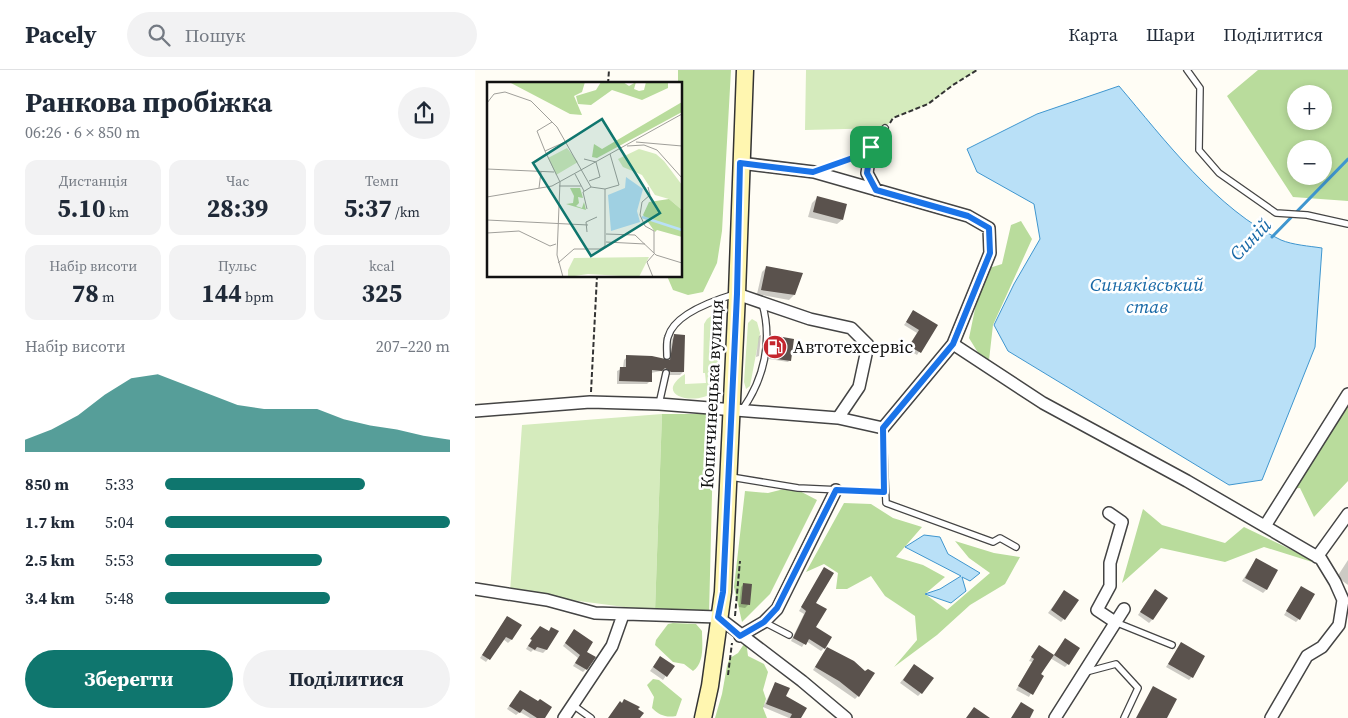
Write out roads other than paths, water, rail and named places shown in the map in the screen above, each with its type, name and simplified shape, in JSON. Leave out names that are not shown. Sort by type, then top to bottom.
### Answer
[{"type":"main road","name":"Копичинецька вулиця","points":[[703,718],[712,678],[718,617],[723,592],[729,477],[736,410],[740,163],[745,70]]},
{"type":"street","points":[[871,147],[867,173],[876,190]]},
{"type":"street","points":[[475,411],[590,402],[659,404],[811,418],[838,418],[883,428],[953,344],[990,253],[989,228],[968,216],[813,172],[740,163]]},
{"type":"street","points":[[737,294],[810,319],[851,328],[868,345],[859,387],[838,418]]},
{"type":"street","points":[[953,344],[1043,403],[1265,526],[1317,557],[1335,582],[1343,600],[1339,625],[1322,647],[1307,656],[1271,718]]},
{"type":"street","points":[[1265,526],[1348,394]]},
{"type":"street","points":[[740,636],[764,622],[777,608],[836,490]]},
{"type":"street","points":[[1109,513],[1122,522],[1110,563],[1110,586],[1097,610],[1115,622]]},
{"type":"street","points":[[1317,557],[1348,514]]},
{"type":"street","points":[[475,589],[547,600],[595,613],[718,617],[847,718]]},
{"type":"street","points":[[1055,718],[1124,609]]},
{"type":"street","points":[[564,718],[612,646],[623,615]]},
{"type":"lane","points":[[1187,70],[1200,88],[1199,150],[1219,174],[1276,213],[1307,215],[1348,224]]},
{"type":"lane","points":[[813,172],[864,154],[885,128]]},
{"type":"lane","points":[[667,356],[668,337],[674,325],[707,303],[737,294]]},
{"type":"lane","points":[[736,410],[754,391],[764,362],[767,331],[761,301]]},
{"type":"lane","points":[[659,404],[666,373]]},
{"type":"lane","points":[[883,428],[885,503],[976,538],[993,542],[1000,538],[1016,547]]},
{"type":"lane","points":[[729,477],[798,488],[884,492]]},
{"type":"lane","points":[[764,622],[789,635]]},
{"type":"lane","points":[[1115,622],[1172,645]]},
{"type":"lane","points":[[1083,673],[1116,664],[1138,688],[1124,718]]},
{"type":"lane","points":[[573,705],[591,718]]},
{"type":"water","name":"Синяківський став","points":[[1119,86],[1193,172],[1235,211],[1281,240],[1322,248],[1315,347],[1262,480],[1229,485],[1008,351],[994,325],[1014,284],[1040,239],[1034,204],[977,172],[967,149],[1037,114]]},
{"type":"water","points":[[924,535],[940,537],[948,554],[980,573],[970,581],[962,577],[966,591],[951,603],[925,594],[940,589],[961,576],[905,547]]},
{"type":"waterway","name":"Синій","points":[[1272,237],[1348,159]]},
{"type":"place","name":"Автотехсервіс","points":[[775,347]]}]
